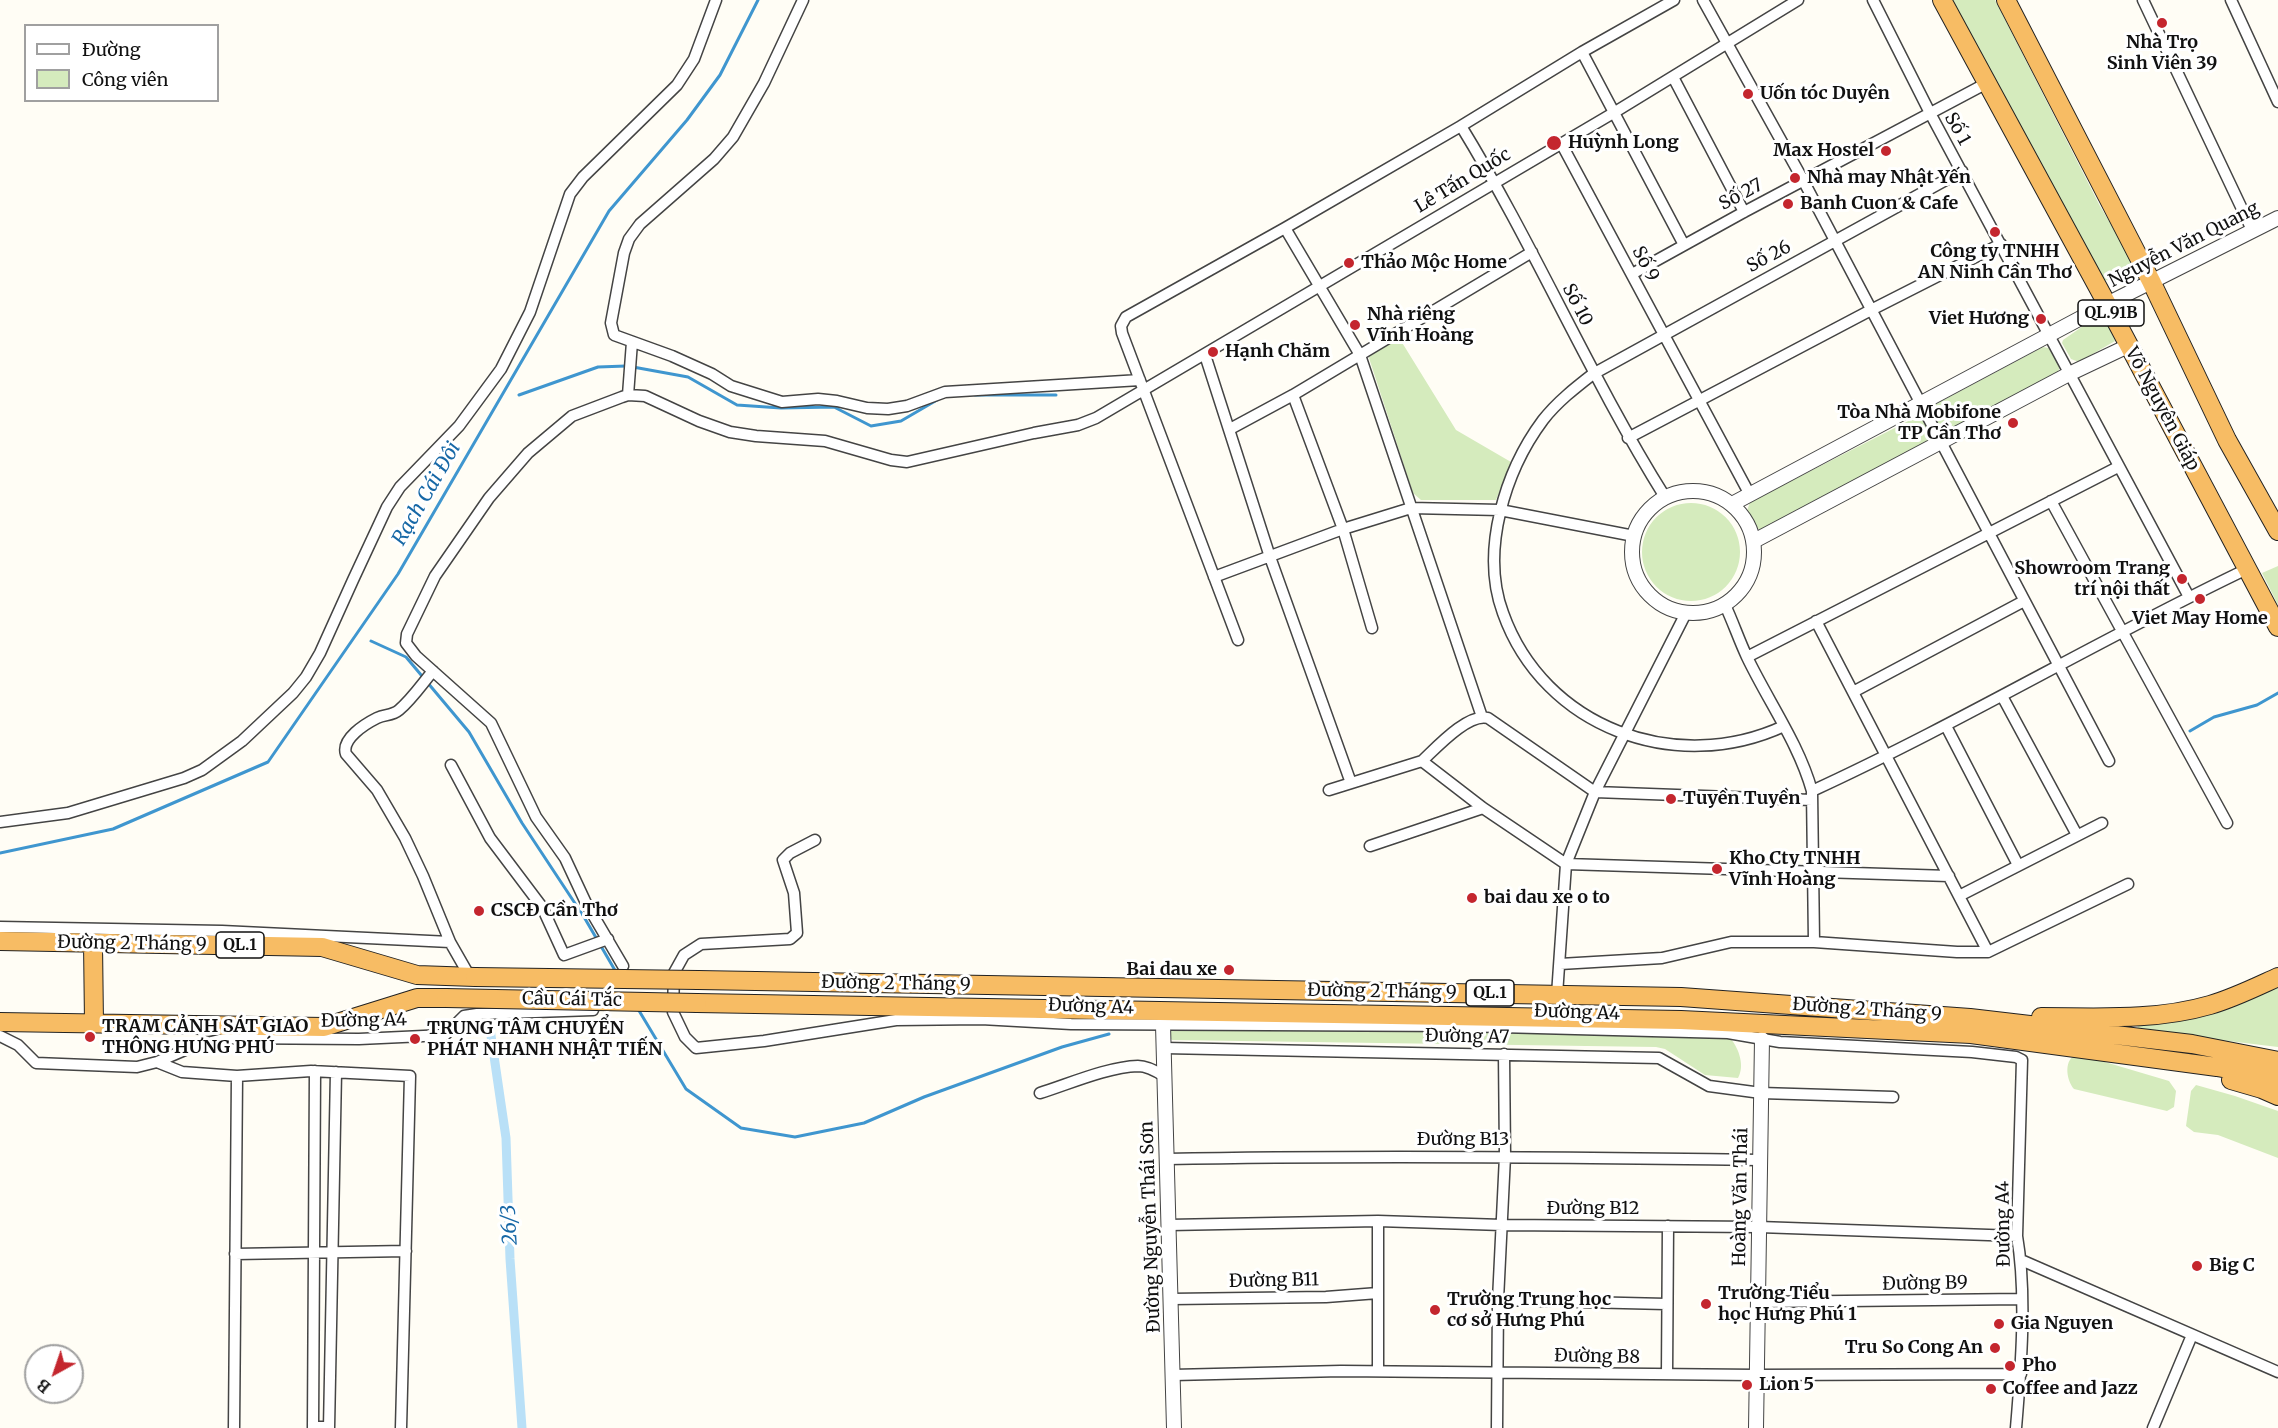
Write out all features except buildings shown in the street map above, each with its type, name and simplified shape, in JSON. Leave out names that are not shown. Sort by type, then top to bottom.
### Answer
[{"type":"highway","name":"Võ Nguyên Giáp","points":[[1942,0],[2107,304],[2278,627]]},
{"type":"highway","name":"QL.91B","points":[[2006,0],[2151,281],[2227,440],[2278,531]]},
{"type":"highway","name":"Đường 2 Tháng 9","points":[[0,941],[322,947],[417,975],[473,977]]},
{"type":"highway","points":[[93,943],[94,1023]]},
{"type":"highway","name":"Cầu Cái Tắc","points":[[473,977],[698,980]]},
{"type":"highway","points":[[1970,1018],[2137,1017],[2171,1013],[2219,1002],[2278,977]]},
{"type":"highway","name":"Đường 2 Tháng 9","points":[[698,980],[1681,997],[1970,1018],[2192,1044],[2278,1061]]},
{"type":"highway","name":"Cầu Cái Tắc","points":[[94,1023],[324,1027],[417,998],[698,1003]]},
{"type":"highway","name":"Đường 2 Tháng 9","points":[[698,1003],[1681,1020],[1971,1034],[2217,1067],[2278,1078]]},
{"type":"highway","name":"QL.1","points":[[0,1022],[94,1023]]},
{"type":"highway","points":[[2109,1053],[2186,1067],[2262,1089],[2278,1096]]},
{"type":"street","points":[[0,822],[68,813],[184,778],[202,770],[242,741],[293,693],[320,654],[387,507],[400,487],[459,426],[501,369],[530,312],[570,194],[583,177],[677,85],[694,58],[716,0]]},
{"type":"street","points":[[803,0],[764,83],[733,137],[714,159],[640,224],[629,238],[611,323],[614,335],[672,356],[712,374],[731,386],[782,402],[818,399],[867,408],[888,409],[907,406],[945,392],[1142,385]]},
{"type":"street","points":[[1238,640],[1122,333],[1121,326],[1126,317],[1285,228],[1674,0]]},
{"type":"street","points":[[1703,0],[1803,180],[2109,761]]},
{"type":"street","name":"Lê Tấn Quốc","points":[[628,395],[645,396],[699,421],[730,432],[825,441],[891,460],[907,462],[1087,422],[1142,385],[1205,355],[1673,77],[1798,0]]},
{"type":"street","name":"Số 1","points":[[1873,0],[1930,113],[2189,597]]},
{"type":"street","points":[[2143,0],[2252,230]]},
{"type":"street","points":[[2231,0],[2278,102]]},
{"type":"street","points":[[1582,52],[1684,245]]},
{"type":"street","points":[[1673,77],[1744,212]]},
{"type":"street","name":"Số 27","points":[[1632,274],[1987,83]]},
{"type":"street","name":"Số 10","points":[[1461,126],[1495,181],[1628,438],[1665,497]]},
{"type":"street","name":"Số 9","points":[[1561,143],[1750,495]]},
{"type":"street","name":"Số 26","points":[[1784,726],[1765,735],[1738,743],[1709,747],[1660,744],[1625,735],[1571,705],[1536,672],[1520,650],[1502,612],[1494,567],[1495,540],[1500,510],[1532,436],[1564,397],[1593,374],[1962,171]]},
{"type":"street","name":"Nguyễn Văn Quang","points":[[1732,504],[2107,304],[2278,218]]},
{"type":"street","points":[[1285,228],[1360,354],[1482,717]]},
{"type":"street","points":[[1628,438],[2001,244]]},
{"type":"street","points":[[1230,429],[1293,395],[1532,252]]},
{"type":"street","points":[[623,966],[605,940],[565,858],[536,818],[491,723],[430,674],[406,643],[407,634],[435,576],[489,498],[528,453],[572,416],[628,395],[632,342]]},
{"type":"street","points":[[1754,541],[2069,374],[2128,346]]},
{"type":"street","points":[[1205,355],[1269,557],[1351,783]]},
{"type":"street","points":[[1293,395],[1343,530],[1372,627]]},
{"type":"street","points":[[1747,657],[2118,467]]},
{"type":"street","points":[[1682,491],[1699,491],[1716,495],[1732,504],[1746,520],[1754,541],[1755,560],[1750,578],[1740,593],[1725,605],[1707,612],[1686,613],[1667,608],[1651,597],[1639,581],[1633,563],[1634,536],[1638,525],[1649,509],[1665,497],[1682,491]]},
{"type":"street","points":[[2051,501],[2227,823]]},
{"type":"street","points":[[1214,577],[1411,508],[1500,510],[1634,536]]},
{"type":"street","points":[[1329,790],[1422,761],[1468,721],[1482,717],[1488,718],[1596,792],[1812,796],[2189,597],[2247,569]]},
{"type":"street","points":[[1853,692],[2024,601]]},
{"type":"street","points":[[1725,605],[1747,657],[1784,726],[1809,780],[1812,796],[1814,942]]},
{"type":"street","points":[[1557,995],[1566,864],[1596,792],[1686,613]]},
{"type":"street","points":[[1816,621],[1988,952]]},
{"type":"street","points":[[430,674],[396,712],[378,717],[348,740],[346,754],[377,790],[405,838],[450,942],[473,977]]},
{"type":"street","points":[[2002,696],[2077,835]]},
{"type":"street","points":[[1946,726],[2018,865]]},
{"type":"street","points":[[1422,761],[1482,808],[1566,864],[1949,876]]},
{"type":"street","points":[[451,765],[490,838],[542,906],[564,955],[605,940]]},
{"type":"street","points":[[1370,846],[1482,808]]},
{"type":"street","points":[[1959,896],[2102,823]]},
{"type":"street","name":"Đường A4","points":[[815,840],[790,853],[783,860],[794,893],[797,933],[790,939],[701,944],[684,955],[674,974],[673,1012],[690,1043],[696,1048],[896,1020],[981,1019],[1071,1024],[1461,1026],[1728,1033],[1780,1042],[1972,1052],[2016,1057],[2022,1060],[2017,1236],[2021,1260],[2020,1374],[2016,1428]]},
{"type":"street","points":[[1560,964],[1662,958],[1731,942],[1814,942],[1988,952],[2128,884]]},
{"type":"street","points":[[0,927],[222,931],[450,942]]},
{"type":"street","name":"Đường A4","points":[[0,1036],[18,1046],[36,1063],[137,1067],[158,1062],[192,1047],[227,1038],[359,1039],[445,1035],[464,1016],[593,1010]]},
{"type":"street","name":"Đường Nguyễn Thái Sơn","points":[[1163,1025],[1174,1428]]},
{"type":"street","name":"Hoàng Văn Thái","points":[[1756,1428],[1762,1039]]},
{"type":"street","name":"Đường A7","points":[[1164,1048],[1659,1058],[1709,1086],[1761,1093],[1893,1097]]},
{"type":"street","points":[[1497,1428],[1498,1300],[1505,1156],[1504,1054]]},
{"type":"street","points":[[158,1062],[182,1072],[207,1076],[315,1071],[410,1076],[401,1428]]},
{"type":"street","points":[[1040,1093],[1106,1072],[1138,1066],[1150,1068],[1164,1076]]},
{"type":"street","points":[[315,1071],[313,1426],[329,1427],[336,1072]]},
{"type":"street","points":[[234,1428],[237,1076]]},
{"type":"street","name":"Đường B13","points":[[1167,1159],[1299,1156],[1505,1156],[1760,1160]]},
{"type":"street","points":[[1378,1221],[1378,1371]]},
{"type":"street","name":"Đường B12","points":[[1169,1226],[1378,1221],[1502,1225],[1759,1227],[2017,1236]]},
{"type":"street","points":[[1667,1374],[1668,1226]]},
{"type":"street","points":[[235,1254],[406,1251]]},
{"type":"street","points":[[2021,1260],[2278,1372]]},
{"type":"street","name":"Đường B11","points":[[1171,1299],[1326,1297],[1378,1293]]},
{"type":"street","name":"Đường B9","points":[[1758,1302],[2021,1299]]},
{"type":"street","points":[[1498,1300],[1666,1304]]},
{"type":"street","points":[[2158,1426],[2192,1335]]},
{"type":"street","name":"Đường B8","points":[[1173,1375],[1378,1371],[1756,1375],[2020,1374]]},
{"type":"green space","points":[[1950,0],[1995,0],[2100,206],[2129,255],[2133,266],[2120,279],[2102,280]]},
{"type":"green space","points":[[2096,317],[2105,318],[2115,341],[2079,362],[2071,359],[2062,343],[2063,340]]},
{"type":"green space","points":[[1398,336],[1456,430],[1511,462],[1496,500],[1421,500],[1413,493],[1369,358],[1370,354]]},
{"type":"green space","points":[[2043,347],[2053,349],[2060,367],[2057,374],[1948,432],[1941,428],[1932,411],[1936,404]]},
{"type":"green space","points":[[1918,416],[1922,417],[1931,436],[1930,441],[1765,530],[1753,524],[1747,511],[1750,502]]},
{"type":"green space","points":[[1691,503],[1701,504],[1718,511],[1732,525],[1739,542],[1739,562],[1732,579],[1718,593],[1701,600],[1691,601],[1681,600],[1664,593],[1650,579],[1643,562],[1642,552],[1643,542],[1650,525],[1664,511],[1681,504]]},
{"type":"green space","points":[[2278,566],[2278,605],[2262,573]]},
{"type":"green space","points":[[2278,981],[2278,1047],[2137,1030],[2138,1025]]},
{"type":"green space","points":[[1171,1026],[1684,1036],[1731,1039],[1739,1053],[1741,1068],[1738,1078],[1705,1075],[1665,1049],[1656,1047],[1172,1040],[1168,1036]]},
{"type":"green space","points":[[2078,1054],[2169,1081],[2176,1091],[2174,1107],[2167,1111],[2074,1089],[2067,1070],[2070,1060]]},
{"type":"green space","points":[[2196,1085],[2278,1111],[2278,1158],[2218,1135],[2194,1132],[2186,1126],[2191,1091]]},
{"type":"waterway","name":"Rạch Cái Đôi","points":[[0,853],[113,829],[268,762],[398,574],[609,211],[687,120],[720,75],[758,0]]},
{"type":"waterway","points":[[519,395],[598,367],[626,366]]},
{"type":"waterway","points":[[633,367],[688,377],[737,405],[781,408],[834,407],[871,426],[901,421],[937,400]]},
{"type":"waterway","points":[[975,395],[1056,395]]},
{"type":"waterway","points":[[371,641],[406,657],[469,732],[522,823],[584,917],[616,972]]},
{"type":"waterway","points":[[2190,731],[2214,717],[2257,705],[2278,693]]},
{"type":"waterway","points":[[638,1009],[686,1089],[741,1128],[795,1137],[864,1123],[924,1097],[1062,1047],[1109,1034]]},
{"type":"waterway","name":"26/3","points":[[489,1022],[506,1138],[510,1259],[522,1428]]},
{"type":"place","name":"Nhà Trọ Sinh Viên 39","points":[[2162,23]]},
{"type":"place","name":"Uốn tóc Duyên","points":[[1748,94]]},
{"type":"place","name":"Huỳnh Long","points":[[1554,143]]},
{"type":"place","name":"Max Hostel","points":[[1886,151]]},
{"type":"place","name":"Nhà may Nhật Yến","points":[[1795,178]]},
{"type":"place","name":"Banh Cuon & Cafe","points":[[1788,204]]},
{"type":"place","name":"Công ty TNHH AN Ninh Cần Thơ","points":[[1995,232]]},
{"type":"place","name":"Thảo Mộc Home","points":[[1349,263]]},
{"type":"place","name":"Viet Hương","points":[[2041,319]]},
{"type":"place","name":"Nhà riêng Vĩnh Hoàng","points":[[1355,325]]},
{"type":"place","name":"Hạnh Chăm","points":[[1213,352]]},
{"type":"place","name":"Tòa Nhà Mobifone TP Cần Thơ","points":[[2013,423]]},
{"type":"place","name":"Showroom Trang trí nội thất","points":[[2182,579]]},
{"type":"place","name":"Viet May Home","points":[[2200,599]]},
{"type":"place","name":"Tuyền Tuyền","points":[[1671,799]]},
{"type":"place","name":"Kho Cty TNHH Vĩnh Hoàng","points":[[1717,869]]},
{"type":"place","name":"bai dau xe o to","points":[[1472,898]]},
{"type":"place","name":"CSCĐ Cần Thơ","points":[[479,911]]},
{"type":"place","name":"Bai dau xe","points":[[1229,970]]},
{"type":"place","name":"TRẠM CẢNH SÁT GIAO THÔNG HƯNG PHÚ","points":[[90,1037]]},
{"type":"place","name":"TRUNG TÂM CHUYỂN PHÁT NHANH NHẬT TIẾN","points":[[415,1039]]},
{"type":"place","name":"Big C","points":[[2197,1266]]},
{"type":"place","name":"Trường Tiểu học Hưng Phú 1","points":[[1706,1304]]},
{"type":"place","name":"Trường Trung học cơ sở Hưng Phú","points":[[1435,1310]]},
{"type":"place","name":"Gia Nguyen","points":[[1999,1324]]},
{"type":"place","name":"Tru So Cong An","points":[[1995,1348]]},
{"type":"place","name":"Pho","points":[[2010,1366]]},
{"type":"place","name":"Lion 5","points":[[1747,1385]]},
{"type":"place","name":"Coffee and Jazz","points":[[1991,1389]]}]
